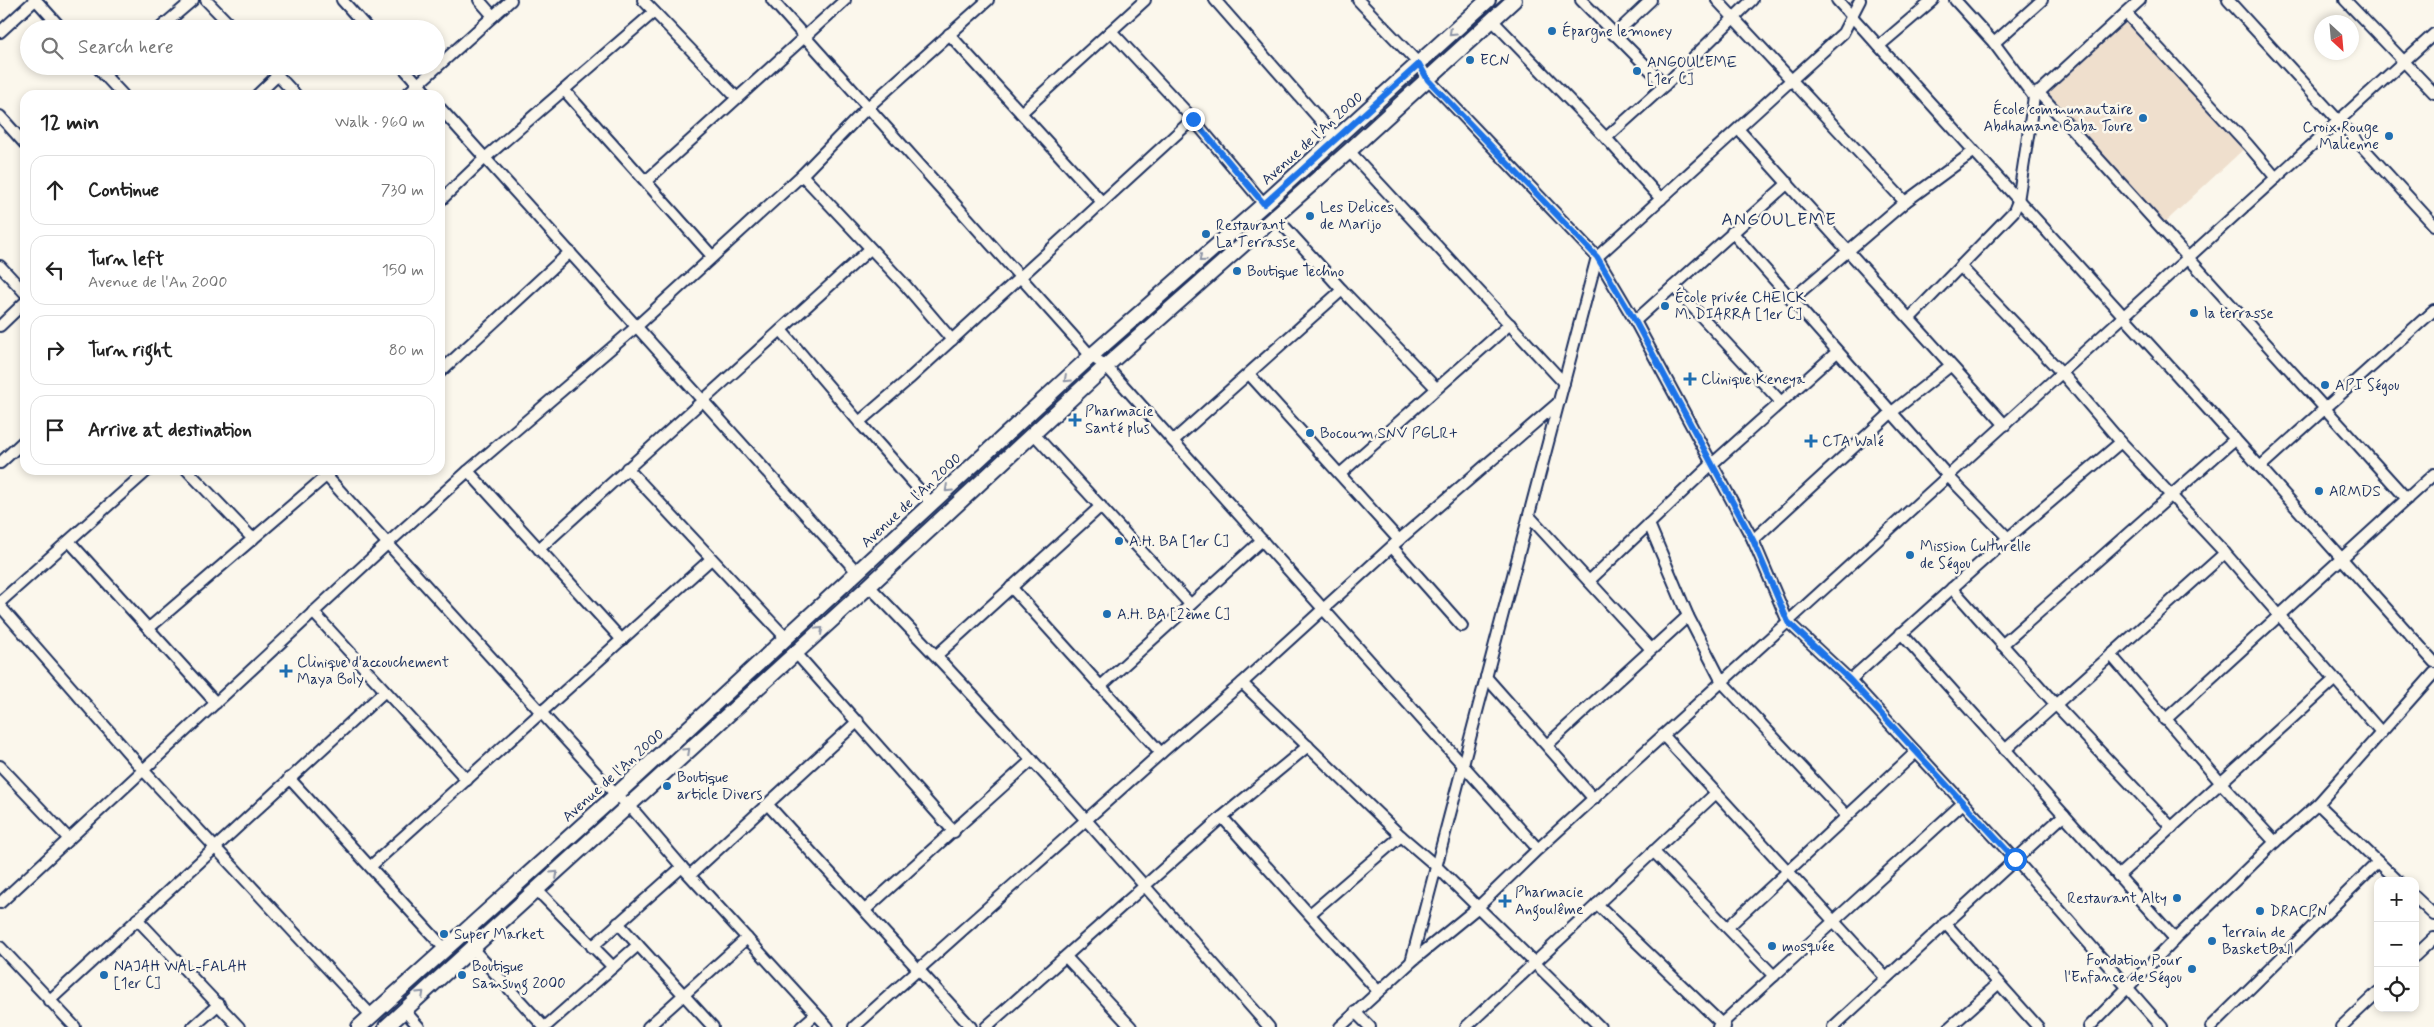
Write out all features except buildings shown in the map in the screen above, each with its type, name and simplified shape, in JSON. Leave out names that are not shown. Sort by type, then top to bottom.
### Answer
[{"type":"main road","name":"Avenue de l'An 2000","points":[[359,1027],[616,795],[1091,356],[1264,204],[1488,0]]},
{"type":"main road","points":[[386,1027],[471,947],[537,890],[869,586],[1106,366],[1274,215],[1350,151],[1514,0]]},
{"type":"street","points":[[0,32],[35,0],[54,20]]},
{"type":"street","points":[[170,20],[193,0]]},
{"type":"street","points":[[206,0],[225,20]]},
{"type":"street","points":[[342,0],[360,20]]},
{"type":"street","points":[[479,0],[493,16]]},
{"type":"street","points":[[445,60],[511,0]]},
{"type":"street","points":[[643,0],[737,98]]},
{"type":"street","points":[[772,0],[1091,356],[1106,366],[1538,849]]},
{"type":"street","points":[[646,181],[845,0]]},
{"type":"street","points":[[0,902],[144,771],[387,544],[468,471],[636,327],[802,175],[868,107],[988,0]]},
{"type":"street","points":[[1022,112],[1145,0]]},
{"type":"street","points":[[1215,0],[1336,138]]},
{"type":"street","points":[[1581,0],[1665,85]]},
{"type":"street","points":[[1614,35],[1651,0]]},
{"type":"street","points":[[1717,0],[1905,202]]},
{"type":"street","points":[[1606,138],[1665,85],[1752,0]]},
{"type":"street","points":[[1837,0],[2235,439],[2434,662]]},
{"type":"street","points":[[1411,962],[1597,257],[1844,33],[1860,0]]},
{"type":"street","points":[[1879,46],[1933,0]]},
{"type":"street","points":[[1955,0],[2036,94],[2407,498]]},
{"type":"street","points":[[1994,43],[2042,0]]},
{"type":"street","points":[[1910,318],[2014,211],[2018,201],[2036,94],[2140,0]]},
{"type":"street","points":[[2228,0],[2434,225]]},
{"type":"street","points":[[2345,0],[2434,93]]},
{"type":"street","points":[[1365,2],[1419,64],[1428,80],[1597,257],[1635,321],[1753,540],[1788,622],[1850,680],[2015,859],[2162,1027]]},
{"type":"street","points":[[445,196],[485,158],[654,12]]},
{"type":"street","points":[[2126,13],[2276,178]]},
{"type":"street","points":[[1492,20],[1606,138],[1661,199]]},
{"type":"street","points":[[1111,31],[1193,119],[1264,204]]},
{"type":"street","points":[[949,34],[1102,202]]},
{"type":"street","points":[[1340,1027],[1411,962],[1477,908],[1538,849],[2434,34]]},
{"type":"street","points":[[104,75],[118,90]]},
{"type":"street","points":[[262,90],[278,75],[292,90]]},
{"type":"street","points":[[410,75],[423,90]]},
{"type":"street","points":[[411,90],[428,75]]},
{"type":"street","points":[[564,90],[712,256]]},
{"type":"street","points":[[445,114],[857,572]]},
{"type":"street","points":[[0,116],[20,138]]},
{"type":"street","points":[[859,422],[952,340],[1193,119]]},
{"type":"street","points":[[1739,130],[2005,425]]},
{"type":"street","points":[[1350,151],[1564,384]]},
{"type":"street","points":[[1791,300],[1905,202],[1973,152]]},
{"type":"street","points":[[802,175],[906,286],[952,340]]},
{"type":"street","points":[[1635,321],[1788,183]]},
{"type":"street","points":[[1274,215],[1342,290],[1436,388]]},
{"type":"street","points":[[1732,232],[1948,476],[2008,538]]},
{"type":"street","points":[[539,549],[870,248]]},
{"type":"street","points":[[445,367],[570,252]]},
{"type":"street","points":[[0,266],[20,288]]},
{"type":"street","points":[[1960,266],[2062,373],[2121,442],[2224,553],[2381,732]]},
{"type":"street","points":[[1674,287],[1782,402]]},
{"type":"street","points":[[1173,441],[1342,290]]},
{"type":"street","points":[[0,326],[20,307]]},
{"type":"street","points":[[2260,467],[2434,310]]},
{"type":"street","points":[[1340,474],[1510,324]]},
{"type":"street","points":[[781,330],[932,504]]},
{"type":"street","points":[[1589,581],[1712,464],[1837,352]]},
{"type":"street","points":[[1753,540],[1892,412],[1950,366]]},
{"type":"street","points":[[1249,374],[1340,474],[1462,626]]},
{"type":"street","points":[[854,1027],[1161,752],[1242,683],[1395,543],[1559,402]]},
{"type":"street","points":[[1034,433],[1190,604]]},
{"type":"street","points":[[2002,644],[2170,494],[2235,439]]},
{"type":"street","points":[[1850,680],[2008,538],[2121,442]]},
{"type":"street","points":[[0,463],[20,445]]},
{"type":"street","points":[[627,468],[786,638]]},
{"type":"street","points":[[468,471],[622,640]]},
{"type":"street","points":[[2165,720],[2434,474]]},
{"type":"street","points":[[142,475],[0,604],[144,771],[371,1015]]},
{"type":"street","points":[[192,475],[253,539]]},
{"type":"street","points":[[149,628],[253,539],[323,475]]},
{"type":"street","points":[[329,475],[387,544],[616,795],[629,805],[690,876],[828,1027]]},
{"type":"street","points":[[937,655],[1101,506]]},
{"type":"street","points":[[1529,516],[1651,649]]},
{"type":"street","points":[[1649,524],[1688,616],[1722,682],[1847,816]]},
{"type":"street","points":[[1101,686],[1262,540]]},
{"type":"street","points":[[69,541],[216,703]]},
{"type":"street","points":[[2005,750],[2224,553]]},
{"type":"street","points":[[371,866],[711,559]]},
{"type":"street","points":[[869,586],[937,655],[1145,885],[1269,1027]]},
{"type":"street","points":[[1012,587],[1161,752]]},
{"type":"street","points":[[1952,588],[2056,705],[2172,828]]},
{"type":"street","points":[[313,612],[467,780]]},
{"type":"street","points":[[1547,745],[1688,616]]},
{"type":"street","points":[[1901,633],[2174,939]]},
{"type":"street","points":[[795,652],[858,721],[954,832]]},
{"type":"street","points":[[2111,655],[2221,784],[2275,842]]},
{"type":"street","points":[[2089,1027],[2174,939],[2275,842],[2318,804],[2434,673]]},
{"type":"street","points":[[1486,677],[1594,799]]},
{"type":"street","points":[[2118,876],[2335,678]]},
{"type":"street","points":[[1242,683],[1401,836],[1436,866],[1597,1026]]},
{"type":"street","points":[[49,1000],[385,691]]},
{"type":"street","points":[[690,876],[858,721]]},
{"type":"street","points":[[1664,735],[1886,978]]},
{"type":"street","points":[[986,1027],[1222,817],[1308,746]]},
{"type":"street","points":[[1728,927],[1916,752]]},
{"type":"street","points":[[865,910],[1032,760]]},
{"type":"street","points":[[1,769],[69,840]]},
{"type":"street","points":[[289,778],[445,949]]},
{"type":"street","points":[[1466,1027],[1716,793]]},
{"type":"street","points":[[1597,904],[1722,1026],[1962,803]]},
{"type":"street","points":[[2318,804],[2394,877]]},
{"type":"street","points":[[768,806],[971,1027]]},
{"type":"street","points":[[1833,1027],[2064,815]]},
{"type":"street","points":[[1222,817],[1378,991]]},
{"type":"street","points":[[1310,914],[1401,836]]},
{"type":"street","points":[[1653,851],[1774,976]]},
{"type":"street","points":[[2211,1027],[2378,862]]},
{"type":"street","points":[[592,947],[682,867]]},
{"type":"street","points":[[537,890],[613,967]]},
{"type":"street","points":[[2419,901],[2434,915]]},
{"type":"street","points":[[137,919],[239,1027]]},
{"type":"street","points":[[618,923],[713,1027]]},
{"type":"street","points":[[1945,923],[2038,1027]]},
{"type":"street","points":[[648,1027],[747,938]]},
{"type":"street","points":[[2419,952],[2434,938]]},
{"type":"street","points":[[471,947],[545,1027],[638,945]]},
{"type":"street","points":[[0,947],[75,1027]]},
{"type":"street","points":[[1066,957],[1131,1027]]},
{"type":"street","points":[[1950,1027],[1999,983]]},
{"type":"street","points":[[2341,1027],[2374,996]]},
{"type":"street","points":[[194,1027],[219,1004]]},
{"type":"street","points":[[404,1010],[420,1027]]},
{"type":"street","points":[[1356,1012],[1370,1027]]},
{"type":"street","points":[[801,1027],[816,1014]]},
{"type":"shaded area","name":"École communautaire Abdhamane Baba Toure","points":[[2126,13],[2248,145],[2160,227],[2038,92]]},
{"type":"place","name":"Épargne lemoney","points":[[1552,31]]},
{"type":"place","name":"ECN","points":[[1470,60]]},
{"type":"place","name":"ANGOULEME [1er C]","points":[[1637,71]]},
{"type":"place","name":"École communautaire Abdhamane Baba Toure","points":[[2143,118]]},
{"type":"place","name":"Croix Rouge Malienne","points":[[2389,136]]},
{"type":"place","name":"Les Delices de Marijo","points":[[1310,216]]},
{"type":"place","name":"Restaurant La Terrasse","points":[[1206,234]]},
{"type":"place","name":"Boutique Techno","points":[[1237,271]]},
{"type":"place","name":"École privée CHEICK M. DIARRA [1er C]","points":[[1665,306]]},
{"type":"place","name":"la terrasse","points":[[2194,313]]},
{"type":"place","name":"Clinique Keneya","points":[[1690,379]]},
{"type":"place","name":"API Ségou","points":[[2325,385]]},
{"type":"place","name":"Pharmacie Santé plus","points":[[1075,420]]},
{"type":"place","name":"Bocoum SNV PGLR+","points":[[1310,433]]},
{"type":"place","name":"CTA Walé","points":[[1811,441]]},
{"type":"place","name":"ARMDS","points":[[2319,491]]},
{"type":"place","name":"A.H. BA [1er C]","points":[[1119,541]]},
{"type":"place","name":"Mission Culturelle de Ségou","points":[[1910,555]]},
{"type":"place","name":"A.H. BA [2ème C]","points":[[1107,614]]},
{"type":"place","name":"Clinique d'accouchement Maya Boly","points":[[286,671]]},
{"type":"place","name":"Boutique article Divers","points":[[667,786]]},
{"type":"place","name":"Restaurant Alty","points":[[2177,898]]},
{"type":"place","name":"Pharmacie Angoulême","points":[[1505,901]]},
{"type":"place","name":"DRACPN","points":[[2260,911]]},
{"type":"place","name":"Super Market","points":[[444,934]]},
{"type":"place","name":"Terrain de BasketBall","points":[[2212,941]]},
{"type":"place","name":"mosquée","points":[[1772,946]]},
{"type":"place","name":"Fondation Pour l'Enfance de Ségou","points":[[2192,969]]},
{"type":"place","name":"NAJAH WAL-FALAH [1er C]","points":[[104,975]]},
{"type":"place","name":"Boutique Samsung 2000","points":[[462,975]]},
{"type":"district","name":"ANGOULEME","points":[[1779,219]]},
{"type":"route","points":[[1193,119],[1264,204],[1419,64],[1428,80],[1597,257],[1635,321],[1753,540],[1788,622],[1850,680],[2015,859]]}]
